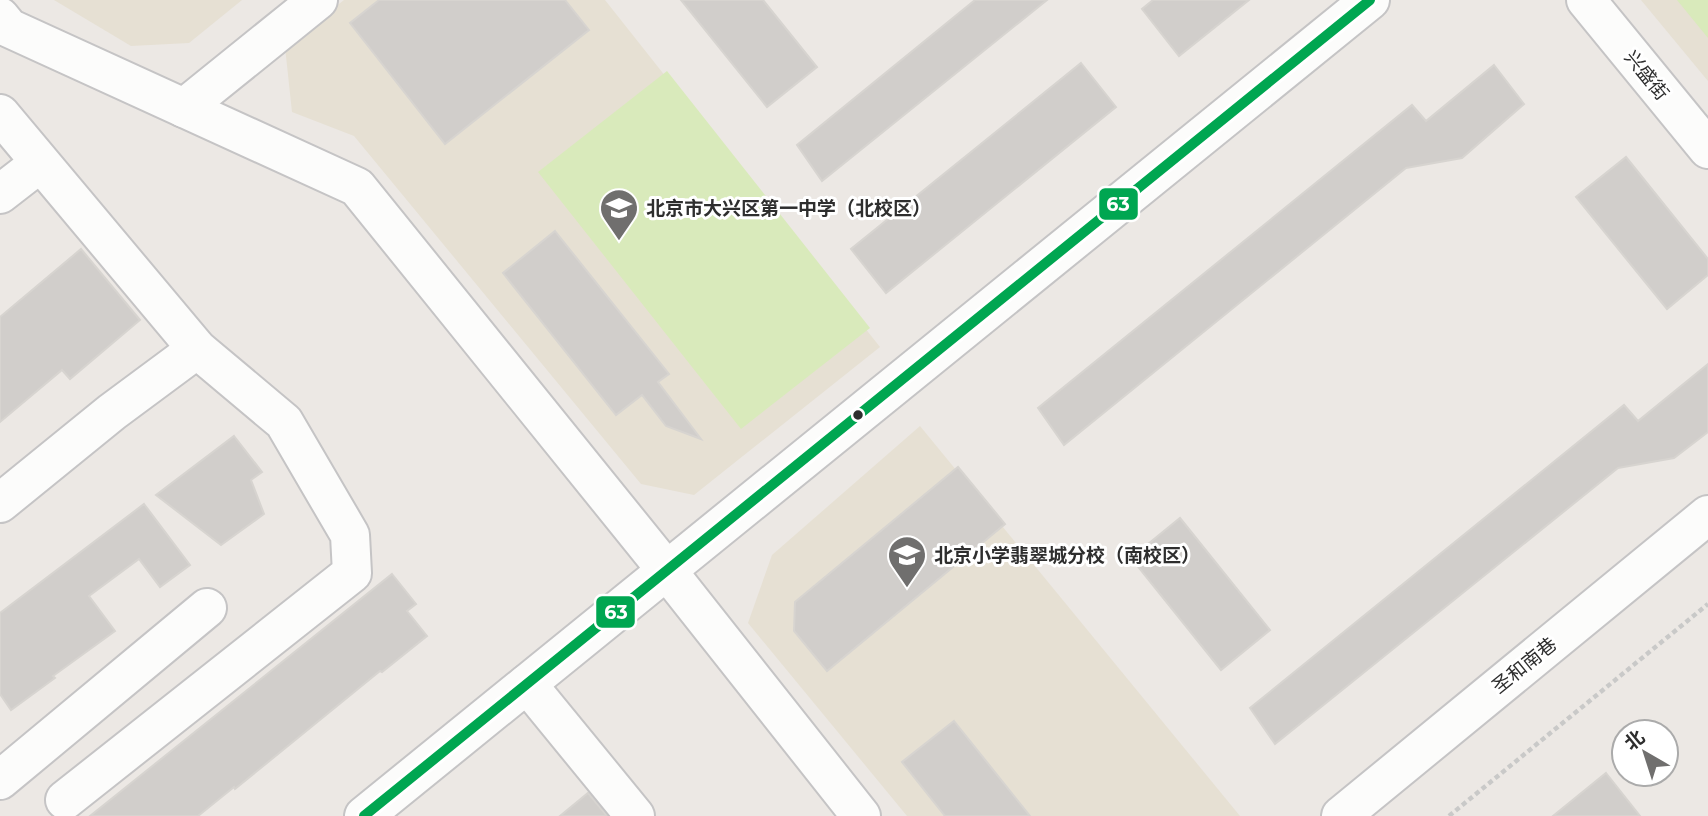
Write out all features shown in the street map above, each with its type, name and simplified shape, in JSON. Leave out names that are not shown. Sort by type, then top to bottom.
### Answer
[{"type":"street","points":[[184,108],[318,0]]},
{"type":"street","points":[[364,816],[1370,0]]},
{"type":"street","name":"兴盛街","points":[[1586,0],[1708,149]]},
{"type":"street","points":[[0,17],[9,28],[357,187],[861,816]]},
{"type":"street","points":[[0,114],[197,349],[284,422],[350,535],[352,573],[65,800]]},
{"type":"street","points":[[0,194],[40,163]]},
{"type":"street","points":[[0,503],[112,412],[197,349]]},
{"type":"street","name":"圣和南巷","points":[[1341,816],[1708,515]]},
{"type":"street","points":[[0,780],[207,608]]},
{"type":"street","points":[[527,684],[635,816]]},
{"type":"path","points":[[1449,816],[1708,604]]},
{"type":"shaded area","points":[[54,0],[242,0],[189,43],[131,46]]},
{"type":"shaded area","name":"北京市大兴区第一中学（北校区）","points":[[344,0],[605,0],[880,347],[694,495],[641,484],[354,136],[292,112],[285,47]]},
{"type":"shaded area","points":[[1641,0],[1708,0],[1708,81]]},
{"type":"shaded area","name":"北京小学翡翠城分校（南校区）","points":[[920,426],[1240,816],[907,816],[748,623],[772,555]]},
{"type":"green space","points":[[1677,0],[1708,0],[1708,38]]},
{"type":"green space","points":[[667,71],[870,328],[741,429],[538,172]]},
{"type":"building","points":[[379,0],[565,0],[589,30],[445,144],[350,23]]},
{"type":"building","points":[[681,0],[763,0],[817,67],[767,107]]},
{"type":"building","points":[[975,0],[1047,0],[822,181],[797,145]]},
{"type":"building","points":[[1153,0],[1249,0],[1179,56],[1142,9]]},
{"type":"building","points":[[1081,63],[1116,107],[886,293],[851,249]]},
{"type":"building","points":[[1494,65],[1524,104],[1462,158],[1406,168],[1064,445],[1038,408],[1412,105],[1426,121]]},
{"type":"building","points":[[1626,157],[1708,259],[1708,275],[1667,309],[1576,197]]},
{"type":"building","points":[[555,231],[669,374],[658,382],[701,439],[666,426],[642,395],[616,415],[503,273]]},
{"type":"building","points":[[81,249],[140,320],[70,379],[62,370],[0,422],[0,317]]},
{"type":"building","points":[[1708,364],[1708,432],[1674,458],[1618,468],[1275,744],[1250,708],[1624,405],[1638,421]]},
{"type":"building","points":[[234,436],[262,472],[251,480],[264,514],[221,545],[156,495]]},
{"type":"building","points":[[958,467],[1005,524],[827,671],[794,631],[795,602]]},
{"type":"building","points":[[144,504],[190,565],[160,587],[139,559],[89,596],[115,631],[11,710],[0,694],[0,613]]},
{"type":"building","points":[[1180,518],[1270,630],[1221,670],[1131,558]]},
{"type":"building","points":[[392,574],[416,604],[407,611],[427,636],[198,816],[90,816]]},
{"type":"building","points":[[954,721],[1030,816],[945,816],[902,762]]},
{"type":"building","points":[[1606,773],[1610,778],[1610,788],[1618,788],[1640,816],[1553,816]]},
{"type":"building","points":[[588,793],[607,816],[560,816]]},
{"type":"transit line","name":"63","points":[[364,816],[1370,0]]},
{"type":"place","name":"北京市大兴区第一中学（北校区）","points":[[619,242]]},
{"type":"place","name":"北京小学翡翠城分校（南校区）","points":[[907,589]]}]
